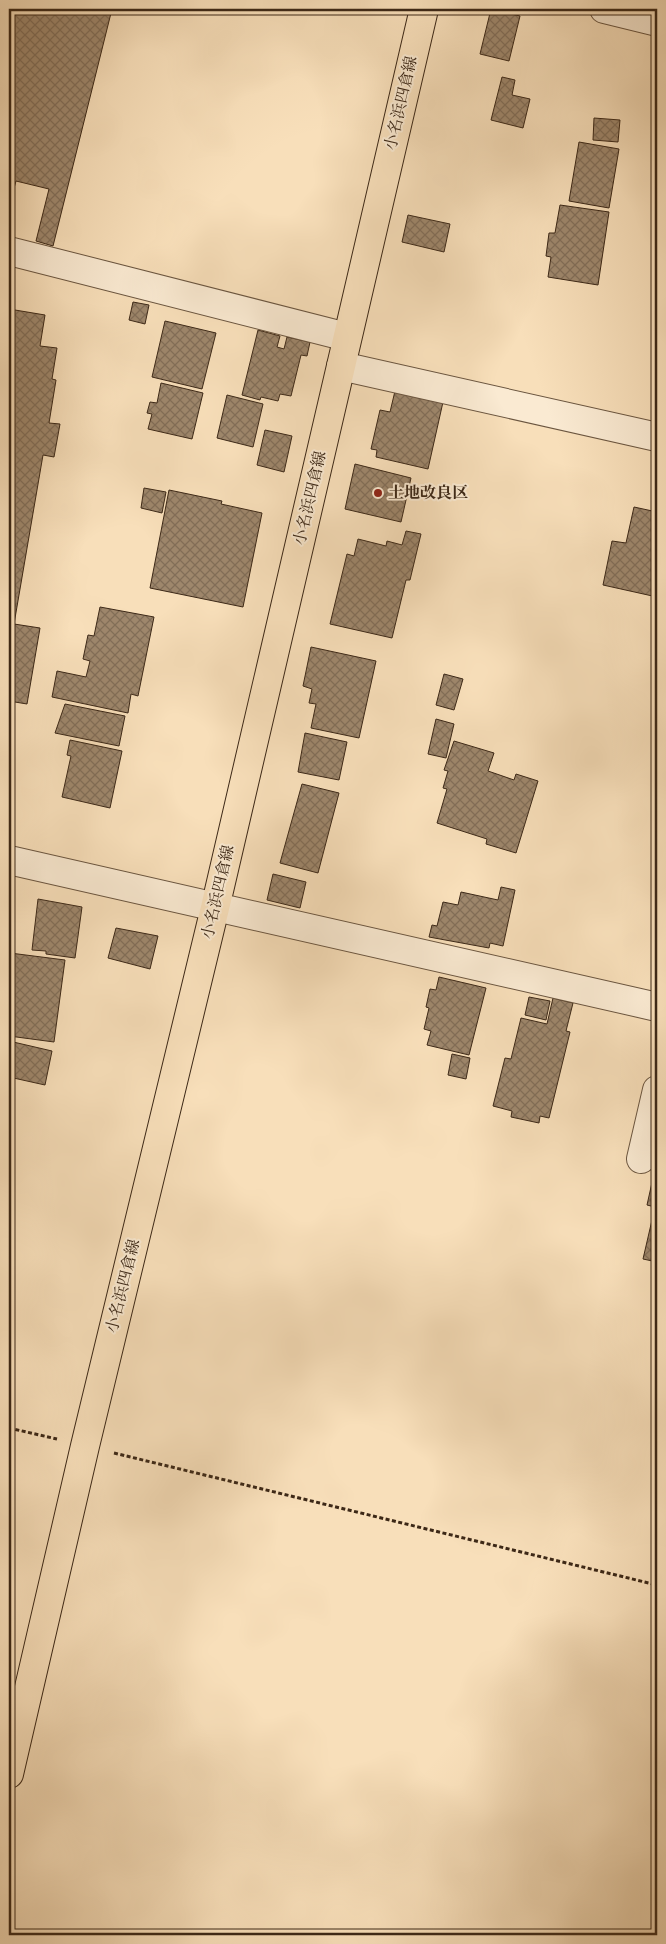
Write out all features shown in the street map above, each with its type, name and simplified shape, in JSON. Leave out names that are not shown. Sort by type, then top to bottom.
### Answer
[{"type":"main road","name":"小名浜四倉線","points":[[9,1774],[424,9]]},
{"type":"street","points":[[604,9],[657,22]]},
{"type":"street","points":[[9,252],[347,337]]},
{"type":"street","points":[[341,366],[657,437]]},
{"type":"street","points":[[9,860],[657,1007]]},
{"type":"street","points":[[640,1159],[657,1090]]},
{"type":"path","points":[[9,1428],[657,1585]]},
{"type":"building","points":[[9,9],[112,9],[53,246],[36,241],[49,189],[16,181],[13,192],[9,190]]},
{"type":"building","points":[[491,9],[520,16],[509,61],[480,54]]},
{"type":"building","points":[[502,77],[515,80],[512,95],[530,99],[523,128],[491,120]]},
{"type":"building","points":[[594,118],[620,120],[618,142],[593,140]]},
{"type":"building","points":[[579,142],[619,149],[609,208],[569,201]]},
{"type":"building","points":[[560,205],[609,212],[598,285],[548,277],[551,257],[546,256],[549,233],[555,233]]},
{"type":"building","points":[[408,215],[450,224],[444,252],[402,242]]},
{"type":"building","points":[[133,302],[149,305],[145,324],[129,320]]},
{"type":"building","points":[[9,309],[45,315],[40,346],[57,348],[52,379],[56,380],[49,423],[60,424],[54,457],[43,455],[14,624],[40,628],[27,704],[9,701]]},
{"type":"building","points":[[165,321],[216,333],[202,389],[152,377]]},
{"type":"building","points":[[258,330],[280,336],[277,347],[284,349],[287,337],[310,342],[307,356],[301,355],[291,396],[280,394],[278,401],[261,397],[260,400],[242,395]]},
{"type":"building","points":[[161,383],[203,393],[192,439],[148,429],[152,414],[147,413],[150,402],[157,403]]},
{"type":"building","points":[[395,391],[443,402],[428,469],[376,457],[377,450],[371,449],[380,410],[390,412]]},
{"type":"building","points":[[227,395],[263,404],[253,447],[217,438]]},
{"type":"building","points":[[265,430],[292,436],[284,472],[257,465]]},
{"type":"building","name":"土地改良区","points":[[355,464],[411,478],[401,522],[345,509]]},
{"type":"building","points":[[657,477],[657,504],[652,503]]},
{"type":"building","points":[[144,488],[166,492],[162,513],[141,508]]},
{"type":"building","points":[[169,490],[222,501],[221,504],[262,513],[243,607],[150,588]]},
{"type":"building","points":[[634,507],[657,512],[657,597],[603,585],[612,541],[626,543]]},
{"type":"building","points":[[406,531],[421,534],[410,580],[406,580],[392,638],[330,624],[347,554],[354,556],[358,539],[386,546],[387,541],[402,545]]},
{"type":"building","points":[[100,607],[154,617],[138,696],[131,694],[128,713],[52,697],[57,671],[86,677],[90,661],[83,659],[88,635],[94,636]]},
{"type":"building","points":[[311,647],[376,661],[359,738],[311,728],[316,704],[309,703],[312,689],[303,686]]},
{"type":"building","points":[[444,674],[463,679],[454,710],[436,705]]},
{"type":"building","points":[[65,704],[125,716],[119,746],[55,733]]},
{"type":"building","points":[[436,719],[454,724],[446,758],[428,754]]},
{"type":"building","points":[[305,733],[347,742],[339,780],[298,772]]},
{"type":"building","points":[[70,740],[122,751],[110,808],[62,797],[71,756],[67,755]]},
{"type":"building","points":[[454,741],[494,753],[488,771],[514,780],[516,774],[538,781],[516,853],[486,844],[487,839],[437,823],[447,789],[443,788],[448,771],[444,770]]},
{"type":"building","points":[[302,784],[339,793],[318,873],[280,863]]},
{"type":"building","points":[[273,874],[306,882],[300,908],[267,900]]},
{"type":"building","points":[[501,887],[515,890],[503,946],[490,943],[489,948],[429,937],[432,925],[437,926],[443,902],[458,905],[461,892],[498,900]]},
{"type":"building","points":[[38,899],[82,907],[75,958],[46,954],[46,951],[32,950]]},
{"type":"building","points":[[116,928],[158,936],[150,969],[108,958]]},
{"type":"building","points":[[10,953],[65,960],[54,1042],[9,1036]]},
{"type":"building","points":[[439,977],[486,988],[469,1055],[427,1045],[431,1031],[424,1029],[429,1008],[426,1007],[430,989],[436,990]]},
{"type":"building","points":[[529,997],[550,1001],[546,1020],[525,1015]]},
{"type":"building","points":[[553,998],[573,1003],[566,1031],[570,1032],[549,1118],[540,1116],[539,1123],[511,1117],[512,1111],[493,1106],[505,1058],[511,1059],[521,1018],[547,1024]]},
{"type":"building","points":[[9,1041],[52,1051],[45,1085],[9,1077]]},
{"type":"building","points":[[452,1054],[470,1058],[466,1079],[448,1075]]},
{"type":"building","points":[[653,1178],[657,1179],[657,1262],[643,1259],[655,1207],[647,1205]]},
{"type":"place","name":"土地改良区","points":[[378,493]]}]
